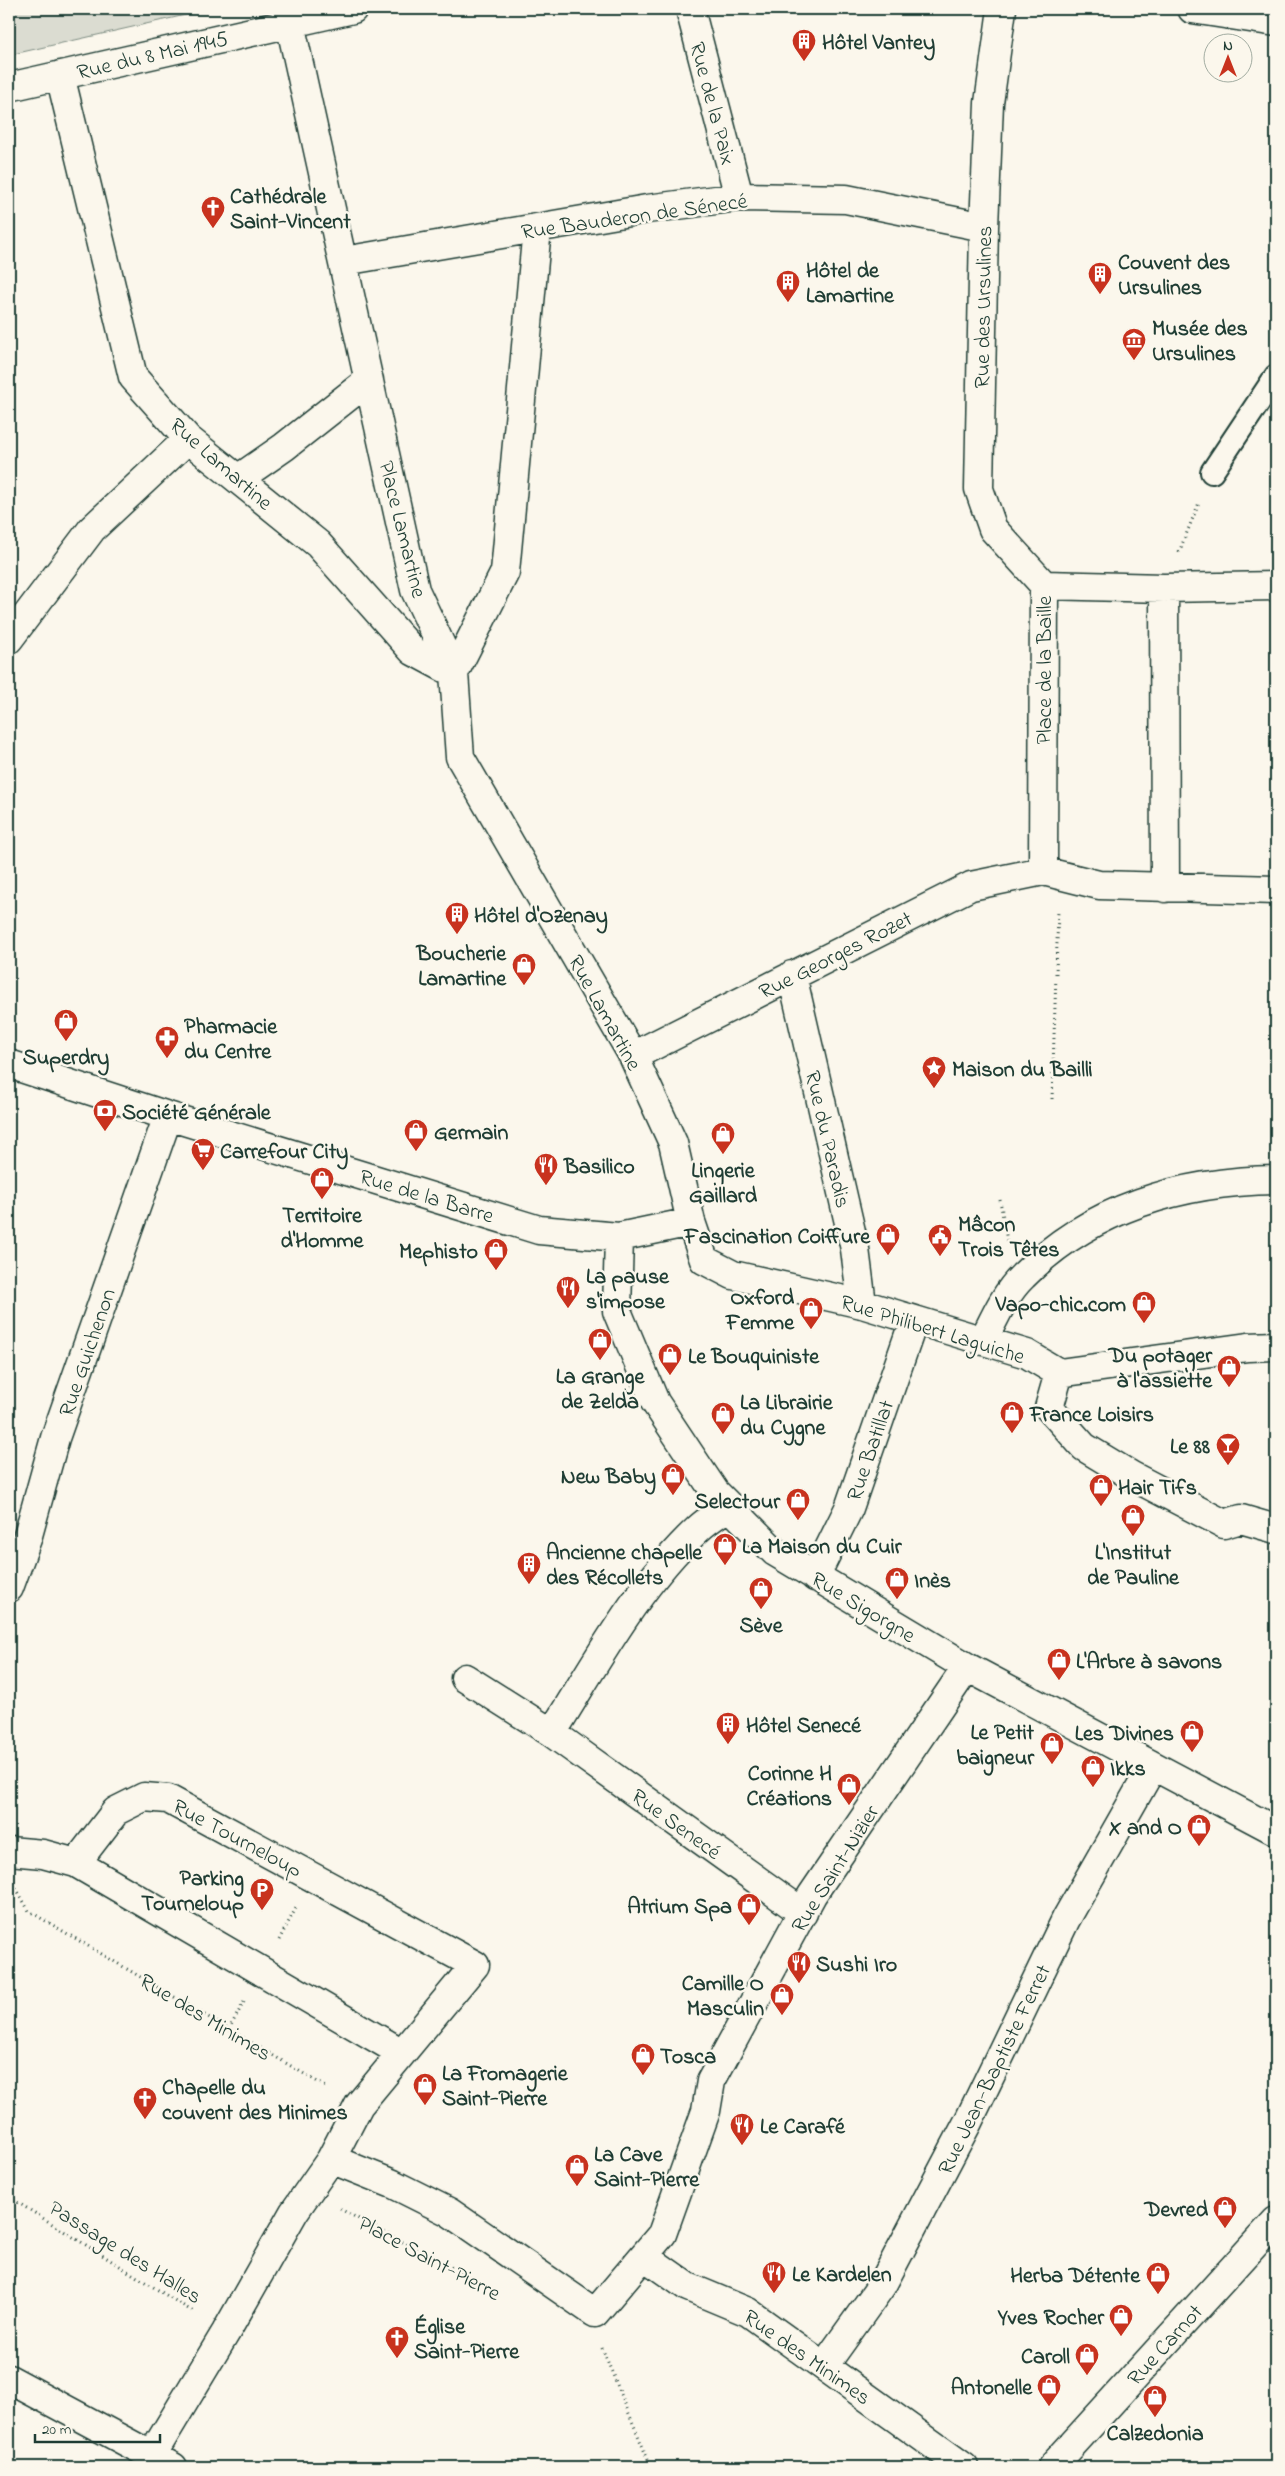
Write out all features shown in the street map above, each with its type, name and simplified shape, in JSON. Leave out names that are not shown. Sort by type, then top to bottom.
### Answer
[{"type":"street","name":"Rue du 8 Mai 1945","points":[[9,87],[353,9]]},
{"type":"street","name":"Rue de la Paix","points":[[690,9],[739,197]]},
{"type":"street","name":"Rue des Ursulines","points":[[1002,9],[989,103],[984,227],[979,489],[993,529],[1044,585]]},
{"type":"street","points":[[1192,9],[1276,22]]},
{"type":"street","points":[[290,23],[344,261]]},
{"type":"street","name":"Rue Lamartine","points":[[60,75],[132,377],[188,439],[318,544],[413,651],[454,674],[460,757],[633,1056],[673,1143],[691,1222]]},
{"type":"street","name":"Rue Bauderon de Sénecé","points":[[344,261],[647,209],[739,197],[846,199],[984,227]]},
{"type":"street","points":[[454,674],[505,572],[537,228]]},
{"type":"street","name":"Place Lamartine","points":[[344,261],[415,590],[454,674]]},
{"type":"street","points":[[238,479],[284,447],[370,380]]},
{"type":"street","points":[[9,639],[92,529],[188,439]]},
{"type":"street","name":"Place de la Baille","points":[[1052,874],[1044,585],[1164,588],[1276,586]]},
{"type":"street","points":[[1164,588],[1165,888]]},
{"type":"street","points":[[1052,874],[1098,885],[1276,890]]},
{"type":"street","name":"Rue Georges Rozet","points":[[633,1056],[971,886],[1052,874]]},
{"type":"street","name":"Rue du Paradis","points":[[792,975],[855,1249],[862,1304]]},
{"type":"street","name":"Rue de la Barre","points":[[9,1064],[168,1116],[539,1230],[619,1237]]},
{"type":"street","name":"Rue Guichenon","points":[[9,1588],[28,1539],[55,1438],[168,1116]]},
{"type":"street","points":[[983,1341],[998,1312],[1022,1276],[1074,1233],[1120,1208],[1179,1190],[1238,1180],[1276,1180]]},
{"type":"street","points":[[619,1237],[691,1222]]},
{"type":"street","name":"Rue Philibert Laguiche","points":[[691,1222],[704,1260],[733,1275],[862,1304],[1027,1354],[1059,1373]]},
{"type":"street","name":"Rue Sigorgne","points":[[619,1237],[617,1311],[655,1402],[715,1492],[775,1552],[967,1667],[1276,1831]]},
{"type":"street","name":"Rue Batillat","points":[[815,1577],[849,1508],[914,1320]]},
{"type":"street","points":[[1276,1346],[1248,1347],[1059,1373],[1049,1408],[1084,1447],[1132,1476],[1224,1524],[1242,1518],[1276,1529]]},
{"type":"street","points":[[552,1733],[621,1622],[669,1559],[699,1528],[729,1506]]},
{"type":"street","name":"Rue Saint-Nizier","points":[[595,2313],[662,2234],[706,2111],[710,2080],[812,1895],[967,1667]]},
{"type":"street","name":"Rue Senecé","points":[[465,1678],[552,1733],[803,1913]]},
{"type":"street","name":"Rue Jean-Baptiste Ferret","points":[[824,2366],[882,2285],[968,2122],[1066,1919],[1153,1766]]},
{"type":"street","name":"Rue Tourneloup","points":[[76,1863],[116,1811],[144,1797],[168,1799],[475,1965],[402,2053]]},
{"type":"street","points":[[9,1851],[43,1854],[76,1863],[402,2053],[359,2106],[331,2160],[294,2212],[226,2332],[163,2461],[9,2379]]},
{"type":"street","points":[[331,2160],[394,2184],[449,2212],[595,2313]]},
{"type":"street","name":"Rue Carnot","points":[[1052,2467],[1276,2221]]},
{"type":"street","name":"Rue des Minimes","points":[[644,2256],[688,2287],[748,2312],[964,2467]]},
{"type":"lane","points":[[1212,472],[1276,376]]},
{"type":"path","points":[[1164,588],[1212,472]]},
{"type":"path","points":[[1052,874],[1058,903],[1052,1099]]},
{"type":"path","points":[[1000,1200],[1007,1240]]},
{"type":"path","name":"Rue des Minimes","points":[[13,1883],[29,1911],[359,2106]]},
{"type":"path","name":"Place Saint-Pierre","points":[[308,2193],[497,2292]]},
{"type":"path","name":"Passage des Halles","points":[[9,2197],[226,2332]]},
{"type":"path","points":[[595,2313],[595,2332],[651,2467]]},
{"type":"path","points":[[595,2348],[604,2352]]},
{"type":"shaded area","points":[[9,9],[212,9],[9,55]]},
{"type":"place","name":"Hôtel Vantey","points":[[804,62]]},
{"type":"place","name":"Cathédrale Saint-Vincent","points":[[213,229]]},
{"type":"place","name":"Couvent des Ursulines","points":[[1100,295]]},
{"type":"place","name":"Hôtel de Lamartine","points":[[788,303]]},
{"type":"place","name":"Musée des Ursulines","points":[[1134,361]]},
{"type":"place","name":"Hôtel d'Ozenay","points":[[457,935]]},
{"type":"place","name":"Boucherie Lamartine","points":[[524,986]]},
{"type":"place","name":"Superdry","points":[[66,1042]]},
{"type":"place","name":"Pharmacie du Centre","points":[[167,1059]]},
{"type":"place","name":"Maison du Bailli","points":[[934,1089]]},
{"type":"place","name":"Société Générale","points":[[105,1132]]},
{"type":"place","name":"Germain","points":[[416,1152]]},
{"type":"place","name":"Lingerie Gaillard","points":[[723,1155]]},
{"type":"place","name":"Carrefour City","points":[[203,1171]]},
{"type":"place","name":"Basilico","points":[[546,1186]]},
{"type":"place","name":"Territoire d'Homme","points":[[322,1200]]},
{"type":"place","name":"Fascination Coiffure","points":[[888,1256]]},
{"type":"place","name":"Mâcon Trois Têtes","points":[[940,1257]]},
{"type":"place","name":"Mephisto","points":[[496,1271]]},
{"type":"place","name":"La pause s'impose","points":[[568,1309]]},
{"type":"place","name":"Vapo-chic.com","points":[[1144,1324]]},
{"type":"place","name":"Oxford Femme","points":[[811,1330]]},
{"type":"place","name":"La Grange de Zelda","points":[[600,1361]]},
{"type":"place","name":"Le Bouquiniste","points":[[670,1376]]},
{"type":"place","name":"Du potager à l'assiette","points":[[1229,1388]]},
{"type":"place","name":"France Loisirs","points":[[1012,1434]]},
{"type":"place","name":"La Librairie du Cygne","points":[[723,1435]]},
{"type":"place","name":"Le 88","points":[[1228,1466]]},
{"type":"place","name":"New Baby","points":[[673,1496]]},
{"type":"place","name":"Hair Tifs","points":[[1101,1507]]},
{"type":"place","name":"Selectour","points":[[798,1521]]},
{"type":"place","name":"L'Institut de Pauline","points":[[1133,1537]]},
{"type":"place","name":"La Maison du Cuir","points":[[725,1566]]},
{"type":"place","name":"Ancienne chapelle des Récollets","points":[[529,1585]]},
{"type":"place","name":"Inès","points":[[897,1600]]},
{"type":"place","name":"Sève","points":[[761,1610]]},
{"type":"place","name":"L'Arbre à savons","points":[[1059,1681]]},
{"type":"place","name":"Hôtel Senecé","points":[[728,1745]]},
{"type":"place","name":"Les Divines","points":[[1192,1753]]},
{"type":"place","name":"Le Petit baigneur","points":[[1052,1765]]},
{"type":"place","name":"Ikks","points":[[1093,1788]]},
{"type":"place","name":"Corinne H Créations","points":[[849,1806]]},
{"type":"place","name":"X and O","points":[[1199,1847]]},
{"type":"place","name":"Parking Tourneloup","points":[[262,1911]]},
{"type":"place","name":"Atrium Spa","points":[[749,1926]]},
{"type":"place","name":"Sushi Iro","points":[[799,1984]]},
{"type":"place","name":"Camille O Masculin","points":[[782,2016]]},
{"type":"place","name":"Tosca","points":[[643,2076]]},
{"type":"place","name":"La Fromagerie Saint-Pierre","points":[[425,2106]]},
{"type":"place","name":"Chapelle du couvent des Minimes","points":[[145,2120]]},
{"type":"place","name":"Le Carafé","points":[[742,2146]]},
{"type":"place","name":"La Cave Saint-Pierre","points":[[577,2187]]},
{"type":"place","name":"Devred","points":[[1225,2229]]},
{"type":"place","name":"Le Kardelen","points":[[774,2294]]},
{"type":"place","name":"Herba Détente","points":[[1158,2295]]},
{"type":"place","name":"Yves Rocher","points":[[1121,2337]]},
{"type":"place","name":"Église Saint-Pierre","points":[[397,2359]]},
{"type":"place","name":"Caroll","points":[[1087,2376]]},
{"type":"place","name":"Antonelle","points":[[1049,2407]]},
{"type":"place","name":"Calzedonia","points":[[1155,2418]]}]
